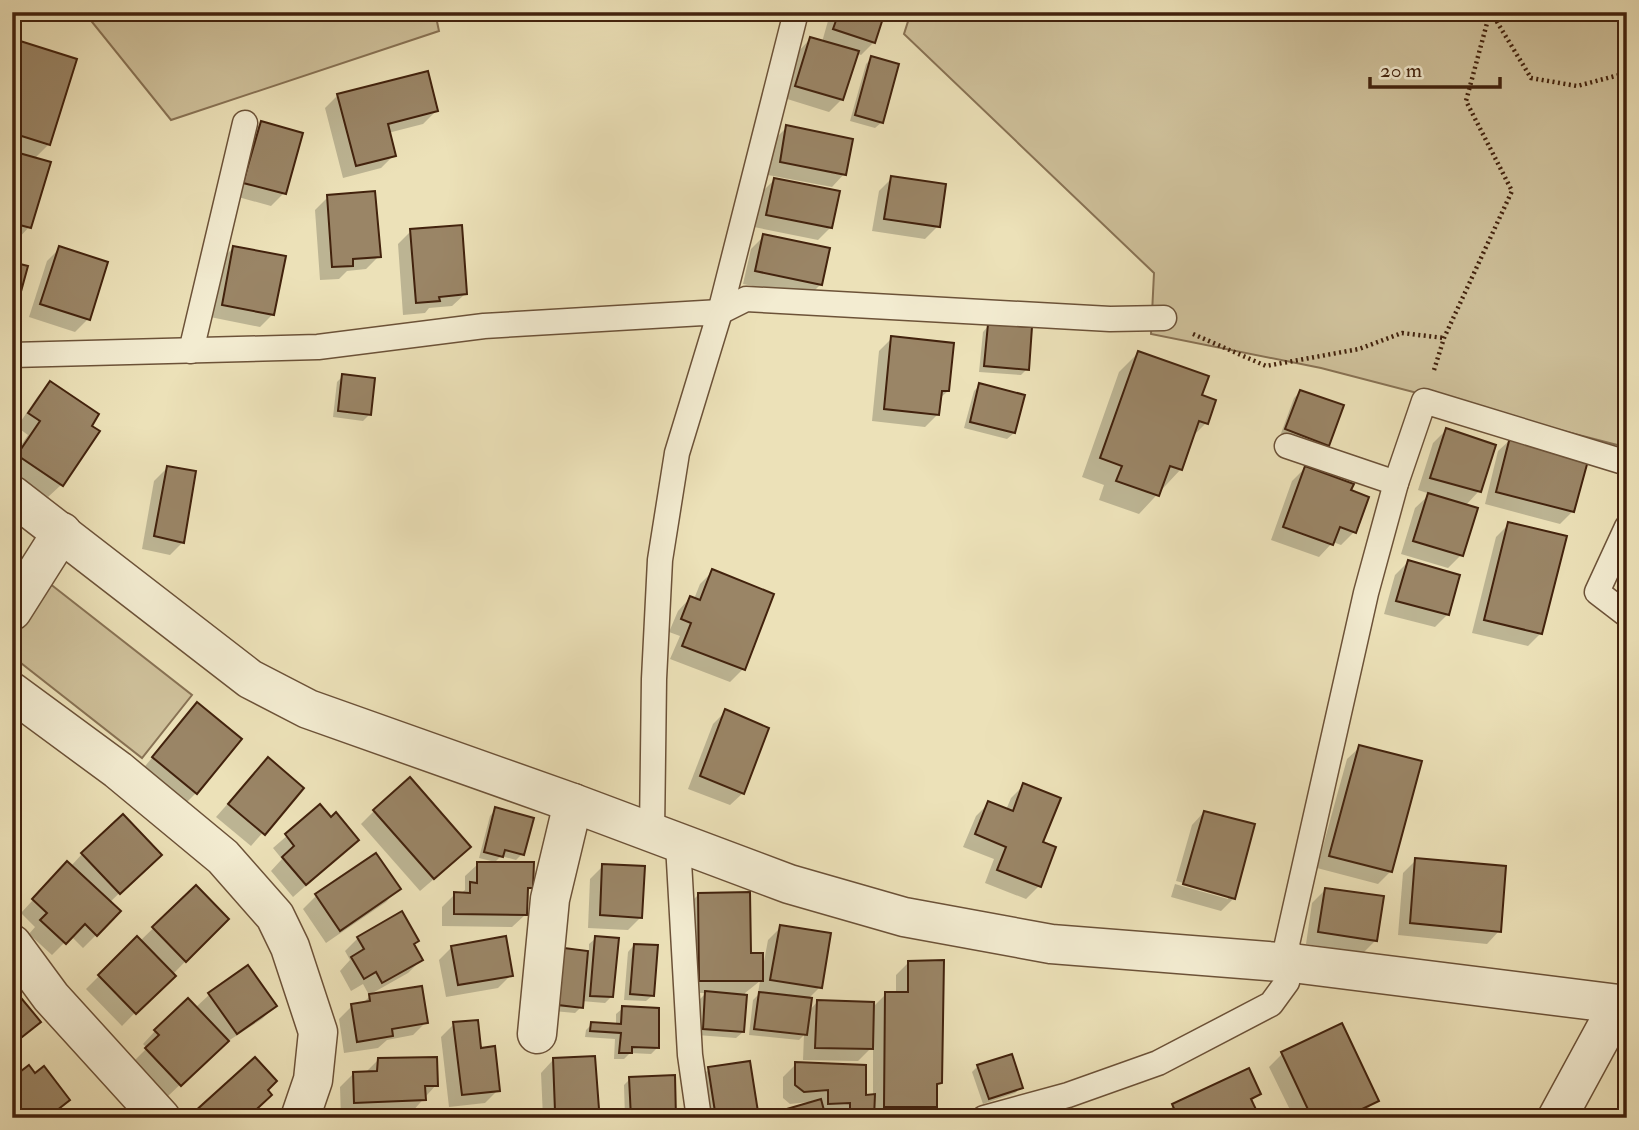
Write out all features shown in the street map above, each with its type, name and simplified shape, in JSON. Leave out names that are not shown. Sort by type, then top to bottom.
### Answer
[{"type":"street","points":[[12,495],[250,679],[308,709],[573,803],[789,884],[904,917],[1051,944],[1292,963],[1623,1004],[1557,1118]]},
{"type":"street","points":[[12,611],[62,532]]},
{"type":"street","points":[[12,692],[118,770],[223,858],[275,916],[290,947],[318,1032],[313,1080],[300,1118]]},
{"type":"street","points":[[537,1034],[550,899],[573,803]]},
{"type":"street","points":[[12,944],[51,997],[161,1118]]},
{"type":"lane","points":[[699,1118],[665,838],[654,679],[660,561],[677,453],[720,312],[796,12]]},
{"type":"lane","points":[[191,351],[245,123]]},
{"type":"lane","points":[[12,355],[318,347],[484,327],[720,312],[746,299],[1110,318],[1164,318]]},
{"type":"lane","points":[[984,1118],[1068,1095],[1158,1063],[1271,1004],[1287,982],[1292,963],[1287,944],[1366,593],[1396,483],[1424,401],[1627,463]]},
{"type":"lane","points":[[1287,446],[1396,483]]},
{"type":"lane","points":[[1627,527],[1597,592],[1627,615]]},
{"type":"path","points":[[1491,12],[1531,78],[1577,86],[1627,73]]},
{"type":"path","points":[[1424,401],[1444,338],[1512,191],[1466,101],[1491,12]]},
{"type":"path","points":[[1164,318],[1209,342],[1266,366],[1359,349],[1402,333],[1444,338]]},
{"type":"shaded area","points":[[84,12],[435,12],[439,31],[171,120]]},
{"type":"shaded area","points":[[911,12],[1627,12],[1627,446],[1321,368],[1151,334],[1154,273],[904,34]]},
{"type":"shaded area","points":[[49,583],[192,695],[142,758],[12,656],[12,637]]},
{"type":"building","points":[[839,12],[885,12],[875,43],[833,29]]},
{"type":"building","points":[[810,37],[859,51],[843,100],[795,86]]},
{"type":"building","points":[[17,40],[77,59],[50,145],[12,133],[12,121],[17,106],[12,105],[12,54]]},
{"type":"building","points":[[871,56],[899,64],[883,123],[855,115]]},
{"type":"building","points":[[428,71],[438,111],[388,124],[396,156],[356,166],[337,94]]},
{"type":"building","points":[[261,121],[303,133],[286,194],[243,183]]},
{"type":"building","points":[[786,125],[853,139],[846,175],[780,162]]},
{"type":"building","points":[[12,151],[51,162],[31,228],[12,223]]},
{"type":"building","points":[[891,176],[946,184],[940,227],[884,219]]},
{"type":"building","points":[[774,178],[840,191],[832,228],[766,215]]},
{"type":"building","points":[[375,191],[381,257],[353,259],[353,266],[332,267],[327,195]]},
{"type":"building","points":[[462,225],[467,294],[439,297],[440,301],[416,303],[410,229]]},
{"type":"building","points":[[763,234],[830,248],[822,285],[755,271]]},
{"type":"building","points":[[59,246],[108,262],[90,320],[40,304]]},
{"type":"building","points":[[233,246],[286,256],[274,315],[222,305]]},
{"type":"building","points":[[12,262],[28,266],[14,317],[12,316]]},
{"type":"building","points":[[988,324],[1032,327],[1029,370],[984,366]]},
{"type":"building","points":[[891,336],[954,343],[949,391],[942,391],[939,415],[884,409]]},
{"type":"building","points":[[1138,351],[1209,376],[1202,395],[1216,400],[1208,424],[1199,421],[1182,470],[1170,466],[1159,496],[1116,481],[1122,466],[1100,458]]},
{"type":"building","points":[[342,374],[375,378],[371,415],[338,411]]},
{"type":"building","points":[[50,381],[99,414],[92,426],[100,431],[63,486],[17,455],[40,421],[28,413]]},
{"type":"building","points":[[979,383],[1025,395],[1015,433],[970,422]]},
{"type":"building","points":[[1300,390],[1344,405],[1329,446],[1285,429]]},
{"type":"building","points":[[1446,428],[1496,445],[1481,492],[1430,478]]},
{"type":"building","points":[[1510,437],[1589,457],[1574,512],[1496,492]]},
{"type":"building","points":[[167,466],[196,471],[184,543],[154,536]]},
{"type":"building","points":[[1305,466],[1354,484],[1351,490],[1369,497],[1356,533],[1340,527],[1333,545],[1283,527]]},
{"type":"building","points":[[1428,493],[1478,508],[1463,556],[1413,541]]},
{"type":"building","points":[[1508,522],[1567,536],[1542,634],[1484,620]]},
{"type":"building","points":[[1408,560],[1460,575],[1449,615],[1396,601]]},
{"type":"building","points":[[712,569],[774,594],[745,670],[682,646],[691,623],[681,619],[690,596],[700,600]]},
{"type":"building","points":[[197,702],[242,739],[197,794],[152,757]]},
{"type":"building","points":[[725,709],[769,728],[744,794],[700,776]]},
{"type":"building","points":[[1359,745],[1422,761],[1392,872],[1329,856]]},
{"type":"building","points":[[268,757],[304,788],[265,835],[228,804]]},
{"type":"building","points":[[410,777],[471,847],[434,879],[373,810]]},
{"type":"building","points":[[1023,783],[1061,798],[1043,842],[1056,847],[1041,887],[997,870],[1006,847],[975,834],[988,801],[1013,811]]},
{"type":"building","points":[[320,804],[331,817],[336,812],[359,840],[306,885],[282,857],[294,846],[285,834]]},
{"type":"building","points":[[495,807],[534,818],[524,855],[505,850],[503,857],[484,852]]},
{"type":"building","points":[[1204,811],[1255,824],[1235,899],[1183,884]]},
{"type":"building","points":[[123,814],[162,855],[120,894],[81,853]]},
{"type":"building","points":[[376,853],[401,889],[340,931],[315,894]]},
{"type":"building","points":[[1415,858],[1506,866],[1501,932],[1410,923]]},
{"type":"building","points":[[67,861],[121,911],[97,936],[85,924],[66,944],[40,920],[47,913],[32,899]]},
{"type":"building","points":[[477,862],[534,862],[533,888],[528,888],[527,915],[454,914],[454,892],[470,893],[470,882],[477,883]]},
{"type":"building","points":[[602,864],[645,866],[642,918],[600,915]]},
{"type":"building","points":[[196,885],[229,919],[186,962],[152,927]]},
{"type":"building","points":[[1325,888],[1384,896],[1377,941],[1318,932]]},
{"type":"building","points":[[750,892],[751,953],[763,953],[763,981],[699,981],[698,893]]},
{"type":"building","points":[[402,911],[419,941],[414,944],[423,960],[382,983],[376,972],[364,979],[351,957],[364,949],[357,937]]},
{"type":"building","points":[[780,925],[831,933],[822,988],[770,980]]},
{"type":"building","points":[[137,936],[176,976],[136,1014],[98,975]]},
{"type":"building","points":[[506,936],[513,976],[458,985],[451,946]]},
{"type":"building","points":[[595,936],[619,938],[613,997],[590,996]]},
{"type":"building","points":[[634,944],[658,945],[654,996],[630,994]]},
{"type":"building","points":[[564,948],[588,951],[583,1008],[558,1005]]},
{"type":"building","points":[[944,960],[942,1083],[937,1084],[937,1107],[884,1107],[885,992],[908,992],[908,961]]},
{"type":"building","points":[[248,965],[277,1006],[237,1034],[208,993]]},
{"type":"building","points":[[422,986],[428,1023],[392,1029],[393,1036],[357,1042],[351,1004],[370,1001],[369,994]]},
{"type":"building","points":[[12,987],[41,1022],[12,1045]]},
{"type":"building","points":[[705,991],[747,995],[744,1032],[703,1029]]},
{"type":"building","points":[[759,992],[812,998],[807,1035],[754,1029]]},
{"type":"building","points":[[188,998],[229,1041],[181,1086],[145,1048],[159,1035],[154,1030]]},
{"type":"building","points":[[817,1000],[874,1002],[873,1049],[815,1048]]},
{"type":"building","points":[[622,1006],[659,1008],[659,1048],[632,1047],[632,1053],[619,1053],[621,1033],[590,1031],[591,1022],[621,1024]]},
{"type":"building","points":[[478,1020],[481,1048],[495,1046],[500,1091],[462,1095],[453,1022]]},
{"type":"building","points":[[1342,1023],[1379,1101],[1360,1110],[1364,1118],[1312,1118],[1281,1052]]},
{"type":"building","points":[[1012,1054],[1023,1088],[989,1099],[977,1065]]},
{"type":"building","points":[[595,1056],[599,1109],[555,1111],[553,1058]]},
{"type":"building","points":[[255,1057],[277,1081],[268,1090],[272,1095],[247,1118],[195,1118],[192,1114]]},
{"type":"building","points":[[437,1057],[438,1086],[425,1086],[426,1100],[354,1103],[353,1072],[377,1071],[378,1058]]},
{"type":"building","points":[[750,1061],[759,1118],[716,1118],[708,1067]]},
{"type":"building","points":[[795,1062],[866,1065],[866,1095],[875,1094],[874,1118],[850,1118],[850,1103],[828,1104],[828,1090],[804,1092],[795,1085]]},
{"type":"building","points":[[29,1065],[35,1073],[44,1066],[70,1100],[47,1118],[12,1118],[12,1078]]},
{"type":"building","points":[[1249,1068],[1261,1094],[1251,1099],[1260,1118],[1178,1118],[1172,1104]]},
{"type":"building","points":[[675,1075],[676,1118],[631,1118],[629,1077]]},
{"type":"building","points":[[821,1099],[826,1118],[782,1118],[780,1111]]}]
